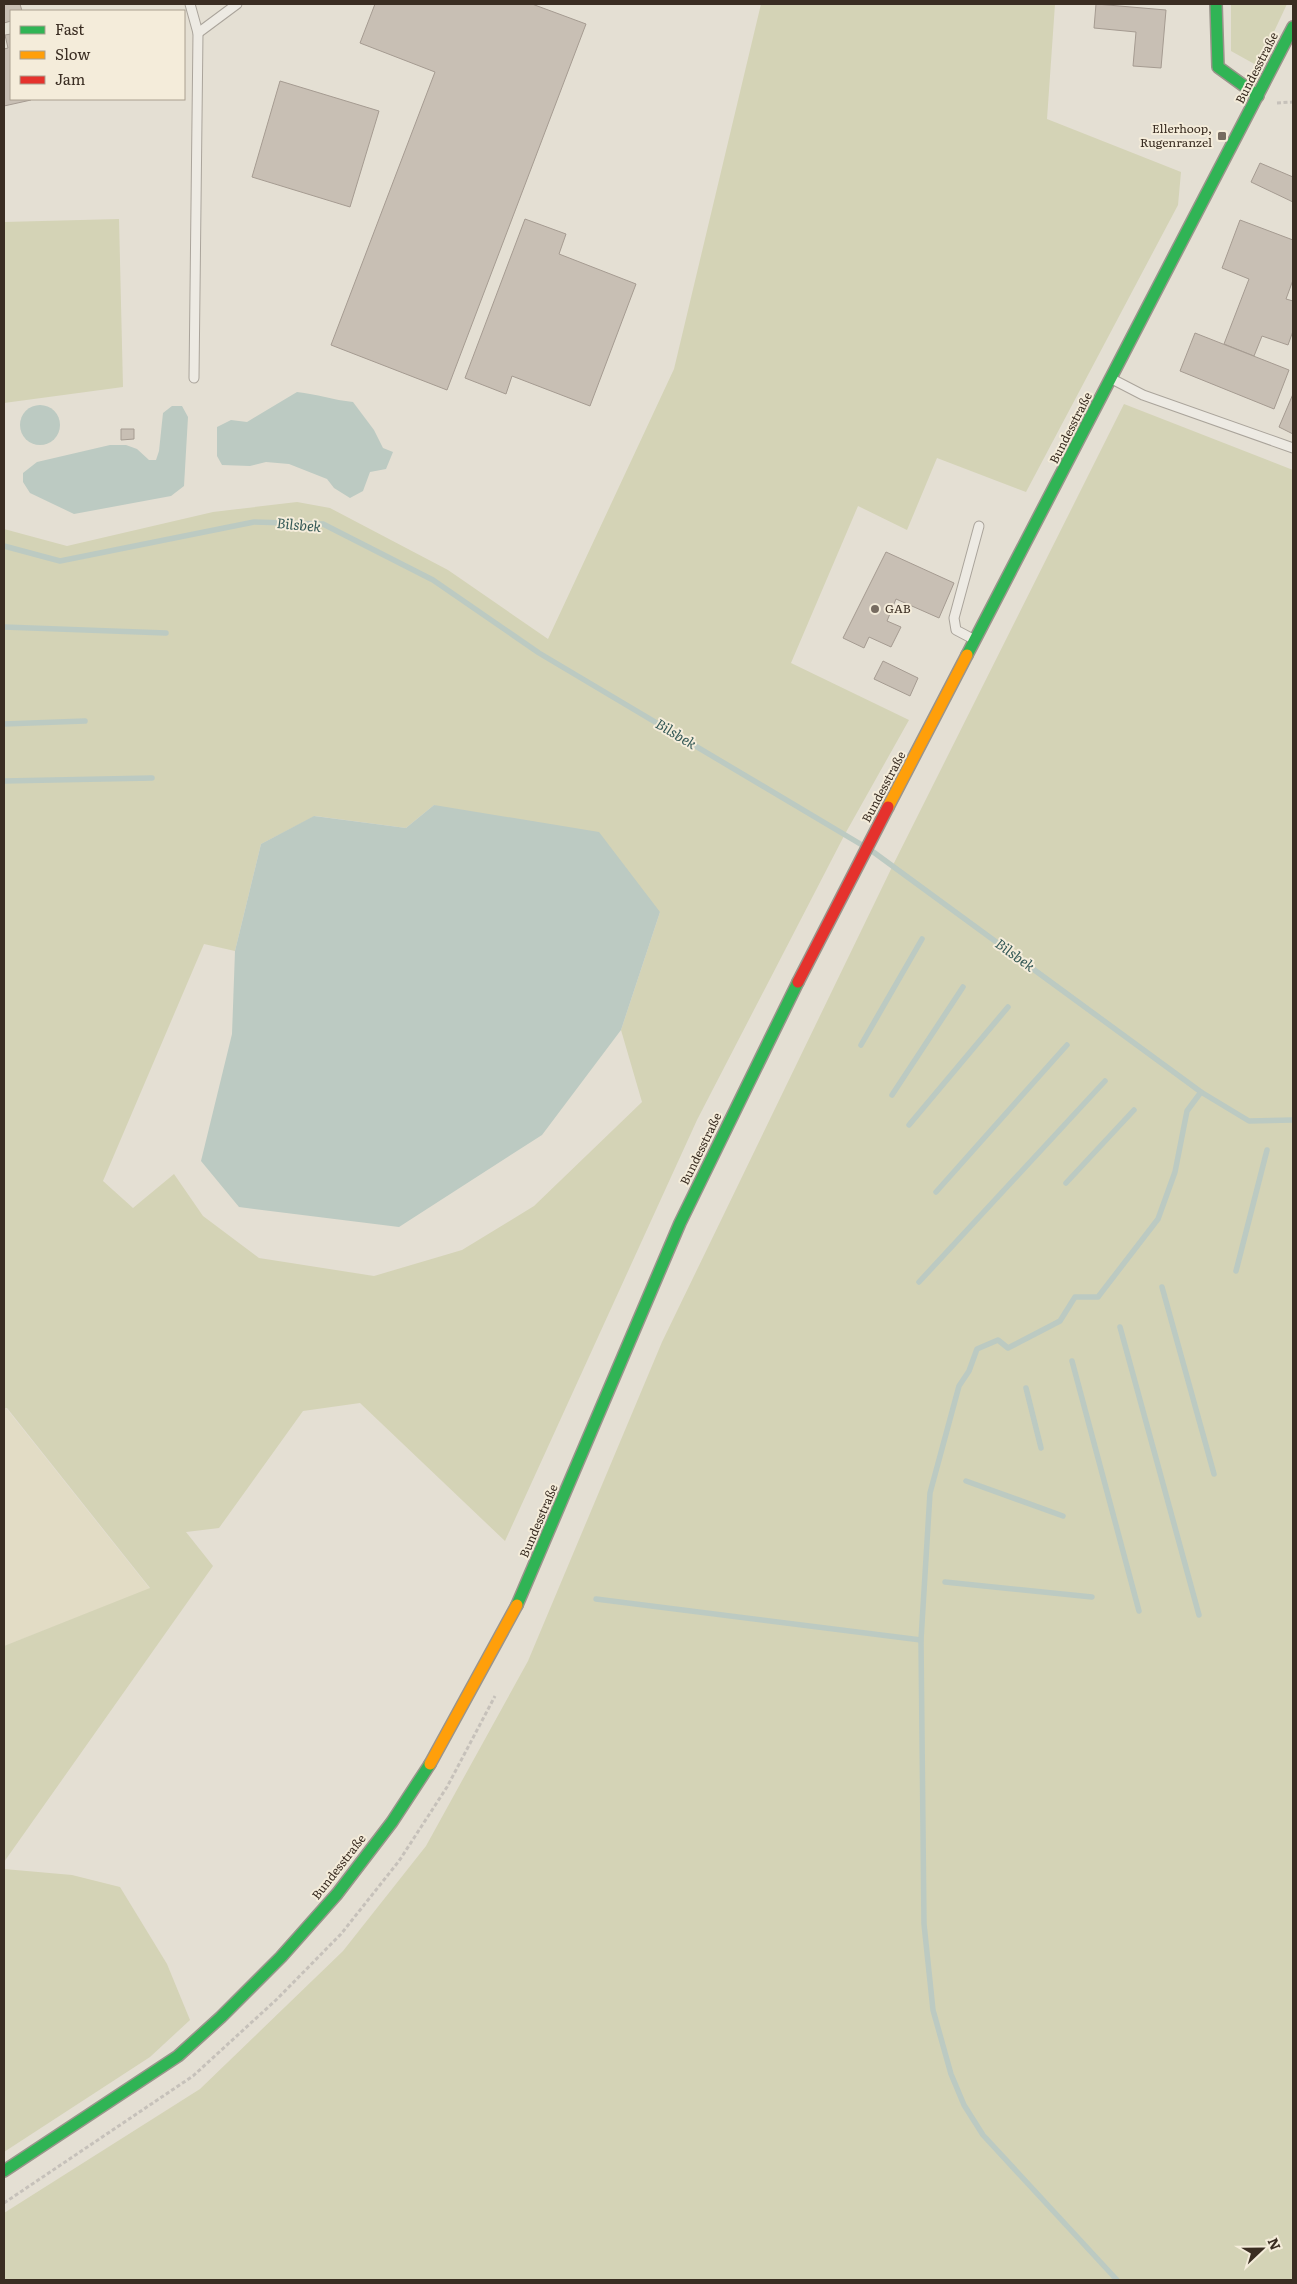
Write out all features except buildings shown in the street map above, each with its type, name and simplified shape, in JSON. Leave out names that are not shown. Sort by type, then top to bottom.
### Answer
[{"type":"street","points":[[1216,4],[1218,67],[1258,96]]},
{"type":"street","name":"Bundesstraße","points":[[4,2171],[178,2056],[221,2017],[281,1957],[337,1894],[392,1822],[438,1752],[525,1589],[680,1223],[810,958],[1293,27]]},
{"type":"lane","points":[[190,4],[198,33],[194,378]]},
{"type":"lane","points":[[198,33],[237,4]]},
{"type":"lane","points":[[1111,379],[1143,395],[1293,448]]},
{"type":"lane","points":[[976,640],[956,630],[954,618],[979,526]]},
{"type":"shaded area","points":[[297,392],[353,402],[374,430],[383,448],[393,452],[386,469],[370,472],[363,491],[350,498],[334,488],[327,479],[289,464],[266,462],[250,466],[222,465],[217,456],[217,427],[231,420],[247,422]]},
{"type":"shaded area","points":[[44,405],[51,408],[57,414],[60,425],[59,433],[51,442],[44,445],[36,445],[29,442],[21,433],[20,421],[23,414],[32,406]]},
{"type":"shaded area","points":[[172,406],[182,406],[188,417],[184,486],[171,496],[74,514],[30,493],[23,482],[23,473],[37,462],[110,445],[126,445],[137,449],[149,460],[156,460],[159,451],[163,413]]},
{"type":"shaded area","points":[[434,805],[599,832],[660,912],[621,1030],[542,1135],[399,1227],[239,1207],[201,1161],[232,1034],[235,951],[261,844],[314,816],[406,828]]},
{"type":"shaded area","points":[[4,1408],[6,1408],[150,1589],[4,1646]]},
{"type":"green space","points":[[761,4],[1055,4],[1047,119],[1181,172],[1178,205],[1026,492],[937,458],[907,530],[858,506],[791,663],[909,720],[845,834],[697,1120],[505,1541],[360,1403],[303,1411],[219,1528],[186,1532],[213,1566],[4,1862],[4,1646],[150,1588],[7,1408],[4,1408],[4,529],[67,546],[213,512],[297,502],[330,508],[448,570],[548,639],[674,369]],"holes":[[[434,805],[660,912],[621,1030],[642,1102],[534,1206],[462,1250],[374,1276],[259,1258],[203,1216],[174,1174],[133,1208],[103,1181],[204,944],[235,951],[261,844],[315,816],[406,828]]]},
{"type":"green space","points":[[1231,4],[1287,4],[1258,66],[1231,51]]},
{"type":"green space","points":[[119,219],[123,387],[4,403],[4,222]]},
{"type":"green space","points":[[1124,404],[1293,470],[1293,2280],[4,2280],[4,2213],[200,2089],[343,1951],[426,1846],[528,1661],[662,1342],[893,865]]},
{"type":"green space","points":[[4,1869],[72,1875],[120,1887],[167,1964],[190,2020],[150,2057],[4,2152]]},
{"type":"waterway","name":"Bilsbek","points":[[4,546],[60,561],[254,522],[323,524],[433,580],[539,653],[862,845]]},
{"type":"waterway","points":[[4,627],[166,633]]},
{"type":"waterway","points":[[4,724],[85,721]]},
{"type":"waterway","points":[[4,781],[152,778]]},
{"type":"waterway","name":"Bilsbek","points":[[872,851],[1201,1092],[1249,1121],[1293,1120]]},
{"type":"waterway","points":[[861,1045],[922,939]]},
{"type":"waterway","points":[[892,1095],[963,987]]},
{"type":"waterway","points":[[909,1125],[1008,1007]]},
{"type":"waterway","points":[[936,1192],[1067,1045]]},
{"type":"waterway","points":[[919,1282],[1105,1081]]},
{"type":"waterway","points":[[1117,2280],[983,2135],[964,2105],[951,2074],[933,2010],[924,1924],[921,1640],[930,1493],[959,1386],[969,1371],[977,1349],[998,1340],[1008,1348],[1060,1321],[1075,1297],[1098,1297],[1158,1219],[1175,1172],[1187,1111],[1201,1092]]},
{"type":"waterway","points":[[1066,1183],[1134,1110]]},
{"type":"waterway","points":[[1236,1271],[1267,1150]]},
{"type":"waterway","points":[[1162,1287],[1214,1474]]},
{"type":"waterway","points":[[1120,1327],[1199,1615]]},
{"type":"waterway","points":[[1072,1361],[1139,1611]]},
{"type":"waterway","points":[[1026,1388],[1041,1448]]},
{"type":"waterway","points":[[966,1481],[1063,1516]]},
{"type":"waterway","points":[[945,1582],[1092,1597]]},
{"type":"waterway","points":[[596,1599],[921,1640]]},
{"type":"traffic: fast","points":[[1216,4],[1218,67],[1258,96]]},
{"type":"traffic: fast","points":[[967,655],[1293,27]]},
{"type":"traffic: fast","points":[[517,1605],[680,1223],[798,982]]},
{"type":"traffic: fast","points":[[4,2171],[178,2056],[221,2017],[281,1957],[337,1894],[392,1822],[430,1764]]},
{"type":"traffic: slow","points":[[888,807],[967,655]]},
{"type":"traffic: slow","points":[[430,1764],[517,1605]]},
{"type":"traffic: jam","points":[[798,982],[888,807]]},
{"type":"place","name":"Ellerhoop, Rugenranzel","points":[[1222,136]]},
{"type":"place","name":"GAB","points":[[875,609]]}]
